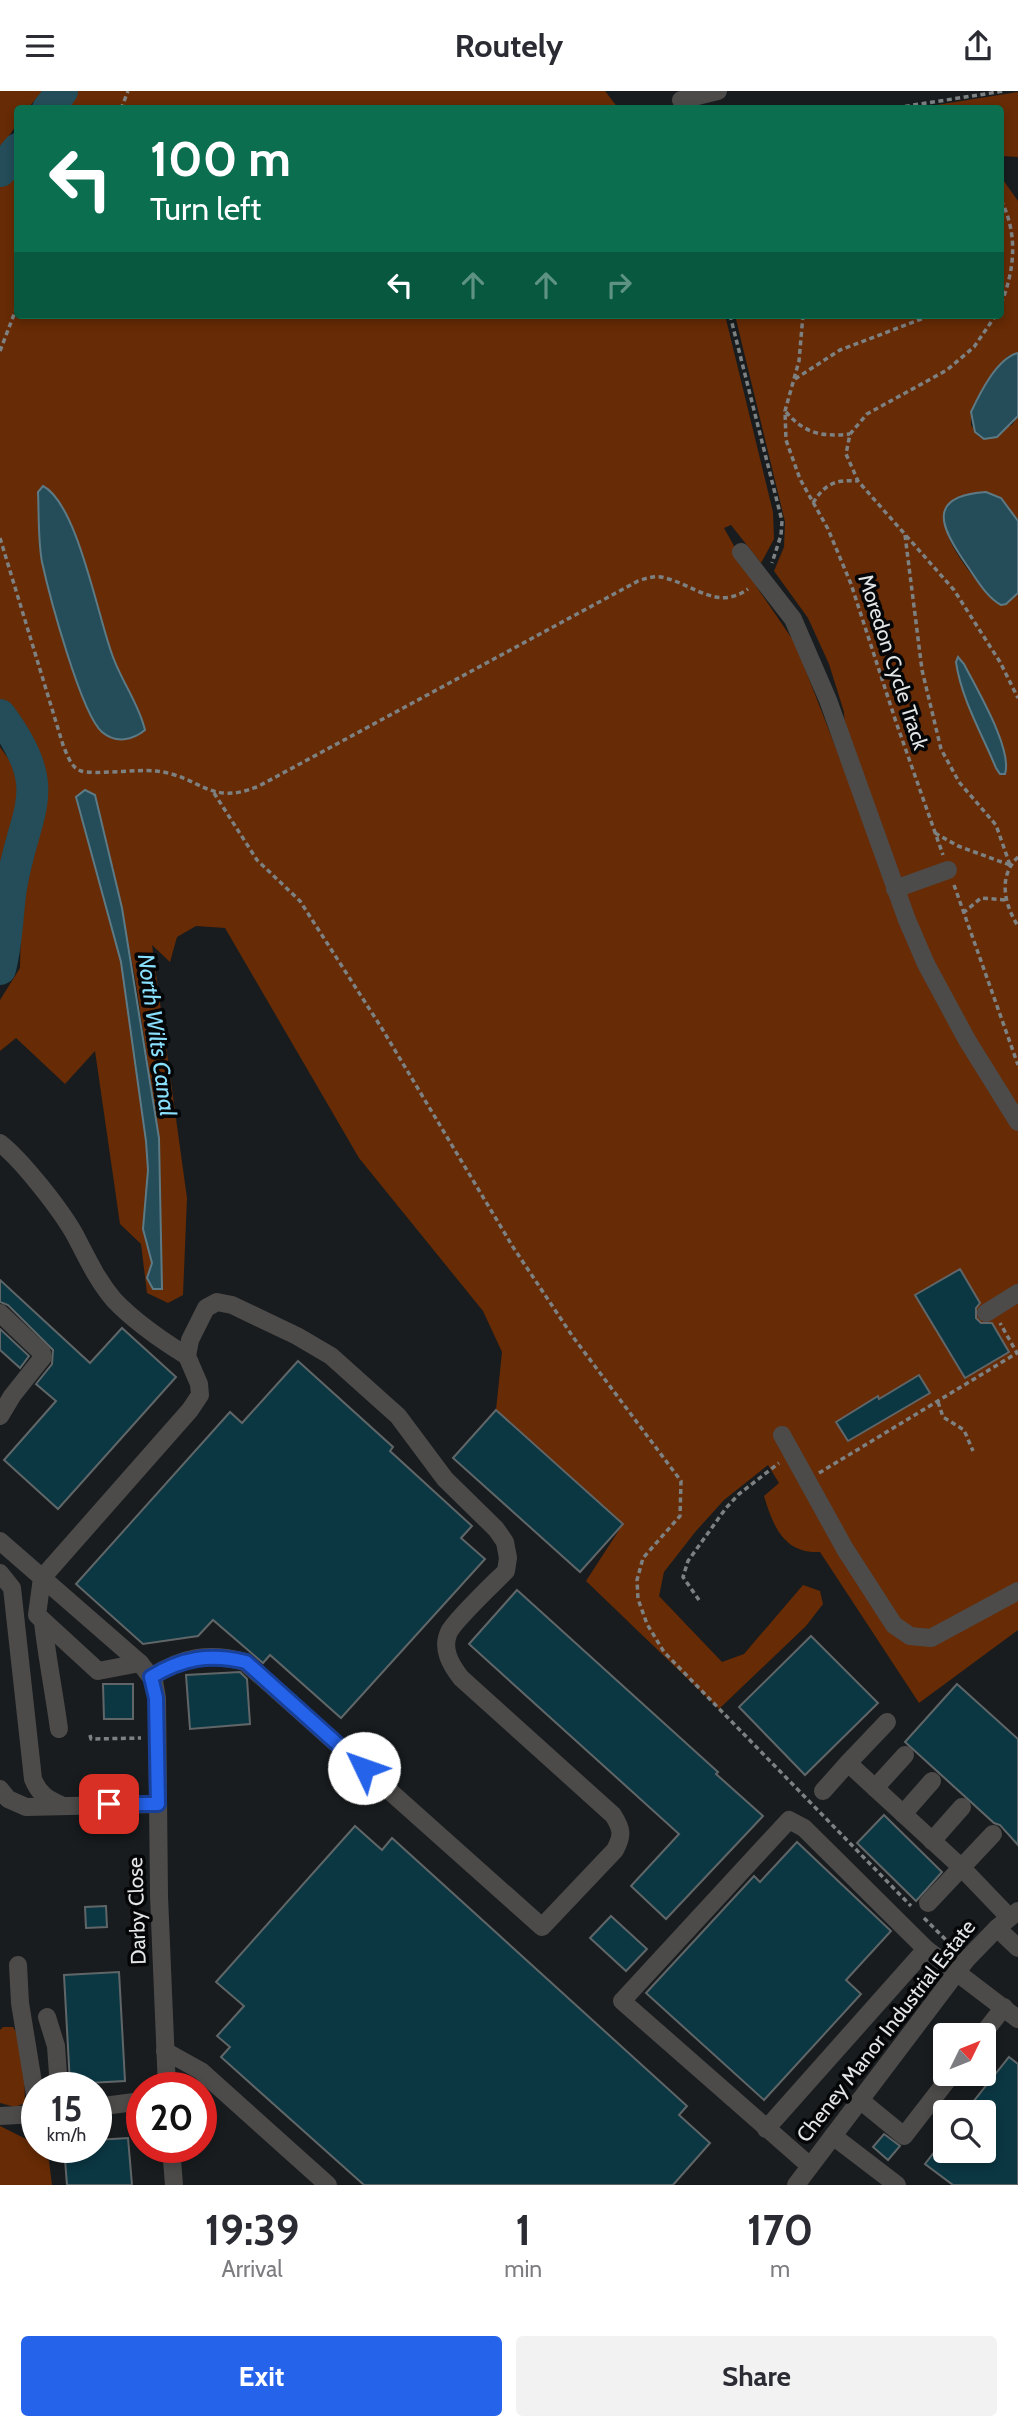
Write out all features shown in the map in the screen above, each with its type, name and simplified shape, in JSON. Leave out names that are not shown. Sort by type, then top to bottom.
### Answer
[{"type":"street","points":[[681,100],[718,91]]},
{"type":"street","points":[[741,552],[793,619],[828,700],[907,920],[944,1001],[1018,1122]]},
{"type":"street","points":[[895,889],[948,870]]},
{"type":"street","points":[[0,1143],[25,1168],[74,1232],[91,1267],[115,1300],[158,1338],[187,1356]]},
{"type":"street","points":[[989,1311],[1018,1293]]},
{"type":"street","points":[[218,1302],[232,1305],[297,1336],[331,1356],[398,1416],[445,1479],[496,1529],[505,1542],[508,1558],[506,1570],[449,1632],[447,1647],[450,1663],[461,1678],[613,1815],[621,1827],[621,1837],[615,1850],[542,1927],[246,1662],[222,1655],[145,1670],[98,1671],[37,1615],[42,1578],[190,1410],[200,1395],[199,1384],[187,1356],[190,1340],[206,1308],[218,1302]]},
{"type":"street","points":[[0,1313],[43,1357],[0,1416]]},
{"type":"street","points":[[782,1435],[874,1594],[894,1625],[902,1632],[922,1639],[941,1635],[1018,1591]]},
{"type":"street","points":[[0,1541],[145,1670]]},
{"type":"street","points":[[0,1573],[12,1588],[33,1779],[38,1791],[61,1805]]},
{"type":"street","points":[[43,1622],[59,1729]]},
{"type":"street","name":"Darby Close","points":[[145,1670],[156,1688],[151,1736],[158,1804],[167,2072]]},
{"type":"street","points":[[823,1791],[887,1722]]},
{"type":"street","points":[[875,1788],[905,1755]]},
{"type":"street","points":[[848,1763],[961,1868],[1008,1919],[1018,1948]]},
{"type":"street","points":[[903,1814],[932,1781]]},
{"type":"street","points":[[0,1789],[8,1799],[26,1807],[158,1804]]},
{"type":"street","points":[[932,1841],[962,1807]]},
{"type":"street","points":[[810,2166],[622,2001],[789,1820],[804,1828],[926,1949],[961,1966],[1011,2013],[996,2024]]},
{"type":"street","points":[[928,1903],[993,1834]]},
{"type":"street","name":"Cheney Manor Industrial Estate","points":[[796,2185],[961,1966],[1008,1919]]},
{"type":"street","points":[[766,2129],[926,1949]]},
{"type":"street","points":[[18,1965],[20,2003],[31,2072]]},
{"type":"street","points":[[47,2017],[56,2046],[58,2072]]},
{"type":"street","points":[[166,2051],[201,2071],[328,2185]]},
{"type":"street","points":[[860,2100],[904,2136],[943,2086]]},
{"type":"street","points":[[0,2116],[21,2115]]},
{"type":"street","points":[[833,2136],[874,2178],[897,2185]]},
{"type":"street","points":[[172,2163],[174,2185]]},
{"type":"path","points":[[914,105],[1004,91]]},
{"type":"path","points":[[1004,207],[1013,227],[1015,246],[1014,263],[1004,294]]},
{"type":"path","points":[[0,351],[14,314]]},
{"type":"path","points":[[0,538],[62,745],[73,766],[84,772],[159,771],[214,793],[242,793],[638,581],[654,576],[664,577],[710,597],[723,598],[745,592],[762,577],[777,549],[782,521],[731,319]]},
{"type":"path","name":"Moredon Cycle Track","points":[[803,319],[802,345],[785,411],[784,425],[791,457],[851,584],[935,833],[1018,1065]]},
{"type":"path","points":[[793,380],[840,350],[921,319]]},
{"type":"path","points":[[993,319],[974,347],[955,364],[936,378],[878,407],[850,433],[846,454],[858,481],[954,590],[993,651],[1018,698]]},
{"type":"path","points":[[785,411],[795,423],[820,435],[850,433]]},
{"type":"path","points":[[813,503],[829,484],[842,480],[858,481]]},
{"type":"path","name":"Moredon Cycle Track","points":[[904,533],[922,670],[941,749],[959,782],[996,825],[1010,865],[1005,881],[1006,900]]},
{"type":"path","points":[[214,793],[257,860],[300,901],[435,1114],[513,1247],[573,1337],[681,1481],[680,1516],[643,1558],[637,1580],[638,1599],[664,1652],[863,1858],[961,1966]]},
{"type":"path","points":[[935,833],[958,846],[1010,865],[1018,857]]},
{"type":"path","points":[[963,913],[981,898],[1006,900],[1018,926]]},
{"type":"path","points":[[807,1480],[1017,1353],[989,1311]]},
{"type":"path","points":[[938,1402],[943,1417],[964,1430],[973,1451]]},
{"type":"path","points":[[699,1600],[683,1577],[688,1561],[738,1494],[792,1454]]},
{"type":"path","points":[[90,1735],[91,1739],[151,1736]]},
{"type":"shaded area","points":[[0,91],[43,91],[31,105],[14,105],[14,128],[0,149]]},
{"type":"shaded area","points":[[72,91],[605,91],[616,105],[63,105]]},
{"type":"shaded area","points":[[1018,92],[1018,157],[1004,156],[1004,105],[936,105]]},
{"type":"shaded area","points":[[14,167],[14,319],[726,319],[773,512],[774,539],[761,563],[731,525],[724,528],[758,589],[795,643],[862,815],[845,730],[844,712],[829,664],[808,618],[774,571],[784,547],[785,522],[736,319],[1004,319],[1004,181],[1018,201],[1018,353],[1008,356],[1001,363],[971,412],[971,425],[979,437],[1012,425],[1018,416],[1018,521],[1016,517],[946,506],[944,518],[951,544],[995,602],[1006,604],[1018,593],[1018,1630],[919,1703],[820,1552],[797,1548],[782,1536],[776,1527],[764,1496],[779,1483],[768,1465],[724,1500],[696,1531],[664,1572],[659,1596],[722,1662],[744,1654],[803,1585],[820,1591],[823,1604],[806,1626],[719,1709],[586,1581],[623,1524],[496,1410],[502,1352],[483,1311],[359,1158],[225,928],[196,926],[177,937],[170,962],[152,945],[187,1198],[183,1295],[168,1303],[147,1293],[141,1244],[120,1224],[95,1051],[65,1084],[16,1038],[0,1051],[0,1000],[20,968],[22,879],[42,815],[32,770],[0,717],[0,184]],"holes":[[[72,527],[112,656],[124,682],[42,560]],[[76,798],[122,908],[159,1138],[162,1289],[143,1229],[148,1170],[146,1141],[121,962]]]},
{"type":"shaded area","points":[[0,747],[23,779],[26,811],[2,872],[0,920]]},
{"type":"shaded area","points":[[3,2027],[13,2027],[23,2054],[21,2105],[15,2107],[0,2103],[0,2030]]},
{"type":"shaded area","points":[[0,2126],[21,2136],[21,2163],[49,2163],[52,2185],[0,2185]]},
{"type":"water","points":[[1018,353],[1018,416],[997,437],[984,439],[975,432],[971,412],[996,369],[1010,356]]},
{"type":"water","points":[[43,486],[55,497],[67,515],[77,538],[113,657],[142,720],[145,730],[130,738],[113,738],[102,732],[94,721],[76,679],[42,562],[38,492]]},
{"type":"water","points":[[986,492],[1001,498],[1018,521],[1018,593],[1001,605],[978,581],[957,551],[945,526],[946,507],[954,500]]},
{"type":"water","points":[[958,657],[977,688],[999,735],[1006,763],[1005,774],[1000,774],[996,768],[967,702],[956,662]]},
{"type":"water","points":[[85,790],[95,795],[122,908],[159,1138],[162,1289],[153,1289],[147,1278],[152,1263],[143,1229],[148,1170],[146,1141],[121,962],[76,797]]},
{"type":"building","points":[[960,1269],[980,1303],[976,1308],[976,1318],[981,1323],[992,1323],[1009,1352],[965,1378],[915,1295]]},
{"type":"building","points":[[0,1280],[90,1363],[122,1328],[176,1377],[58,1509],[4,1460],[56,1401],[36,1384],[52,1364],[53,1350],[8,1305],[0,1302]]},
{"type":"building","points":[[0,1329],[29,1356],[20,1368],[0,1350]]},
{"type":"building","points":[[298,1361],[393,1447],[390,1451],[472,1526],[461,1538],[485,1559],[341,1718],[270,1655],[263,1663],[213,1620],[198,1636],[143,1644],[76,1584],[230,1412],[242,1423]]},
{"type":"building","points":[[919,1375],[930,1393],[848,1441],[836,1422]]},
{"type":"building","points":[[496,1410],[623,1524],[580,1572],[453,1458]]},
{"type":"building","points":[[517,1590],[763,1816],[666,1919],[631,1886],[679,1834],[469,1644]]},
{"type":"building","points":[[811,1636],[878,1703],[805,1775],[739,1707]]},
{"type":"building","points":[[240,1672],[247,1679],[250,1724],[190,1729],[186,1675]]},
{"type":"building","points":[[103,1684],[133,1684],[133,1719],[104,1719]]},
{"type":"building","points":[[957,1684],[1018,1739],[1018,1845],[1000,1825],[994,1823],[905,1742]]},
{"type":"building","points":[[884,1815],[942,1872],[916,1901],[857,1843]]},
{"type":"building","points":[[355,1826],[382,1850],[392,1838],[687,2106],[679,2115],[710,2143],[673,2185],[364,2185],[221,2057],[230,2047],[217,2036],[244,2006],[216,1982]]},
{"type":"building","points":[[797,1842],[891,1931],[846,1980],[861,1994],[764,2100],[646,1993],[754,1876],[760,1882]]},
{"type":"building","points":[[106,1906],[107,1927],[86,1928],[85,1907]]},
{"type":"building","points":[[611,1916],[647,1949],[626,1971],[590,1938]]},
{"type":"building","points":[[119,1972],[125,2081],[112,2082],[112,2072],[69,2072],[64,1975]]},
{"type":"building","points":[[1009,2057],[1018,2064],[1018,2185],[953,2185],[925,2164],[933,2154],[933,2163],[996,2163],[996,2100],[975,2100],[986,2086],[996,2086],[996,2073]]},
{"type":"building","points":[[884,2134],[900,2146],[888,2160],[873,2147]]},
{"type":"building","points":[[126,2138],[126,2163],[130,2163],[132,2185],[67,2185],[65,2163],[112,2163],[112,2139]]},
{"type":"waterway","points":[[51,105],[62,91]]},
{"type":"waterway","points":[[0,171],[14,154]]},
{"type":"waterway","points":[[0,715],[28,763],[32,782],[32,800],[11,888],[0,969]]},
{"type":"route","points":[[109,1804],[158,1804],[156,1688],[151,1677],[182,1661],[205,1657],[222,1655],[246,1662],[364,1768]]},
{"type":"water label","name":"North Wilts Canal","points":[[157,1035]]}]
